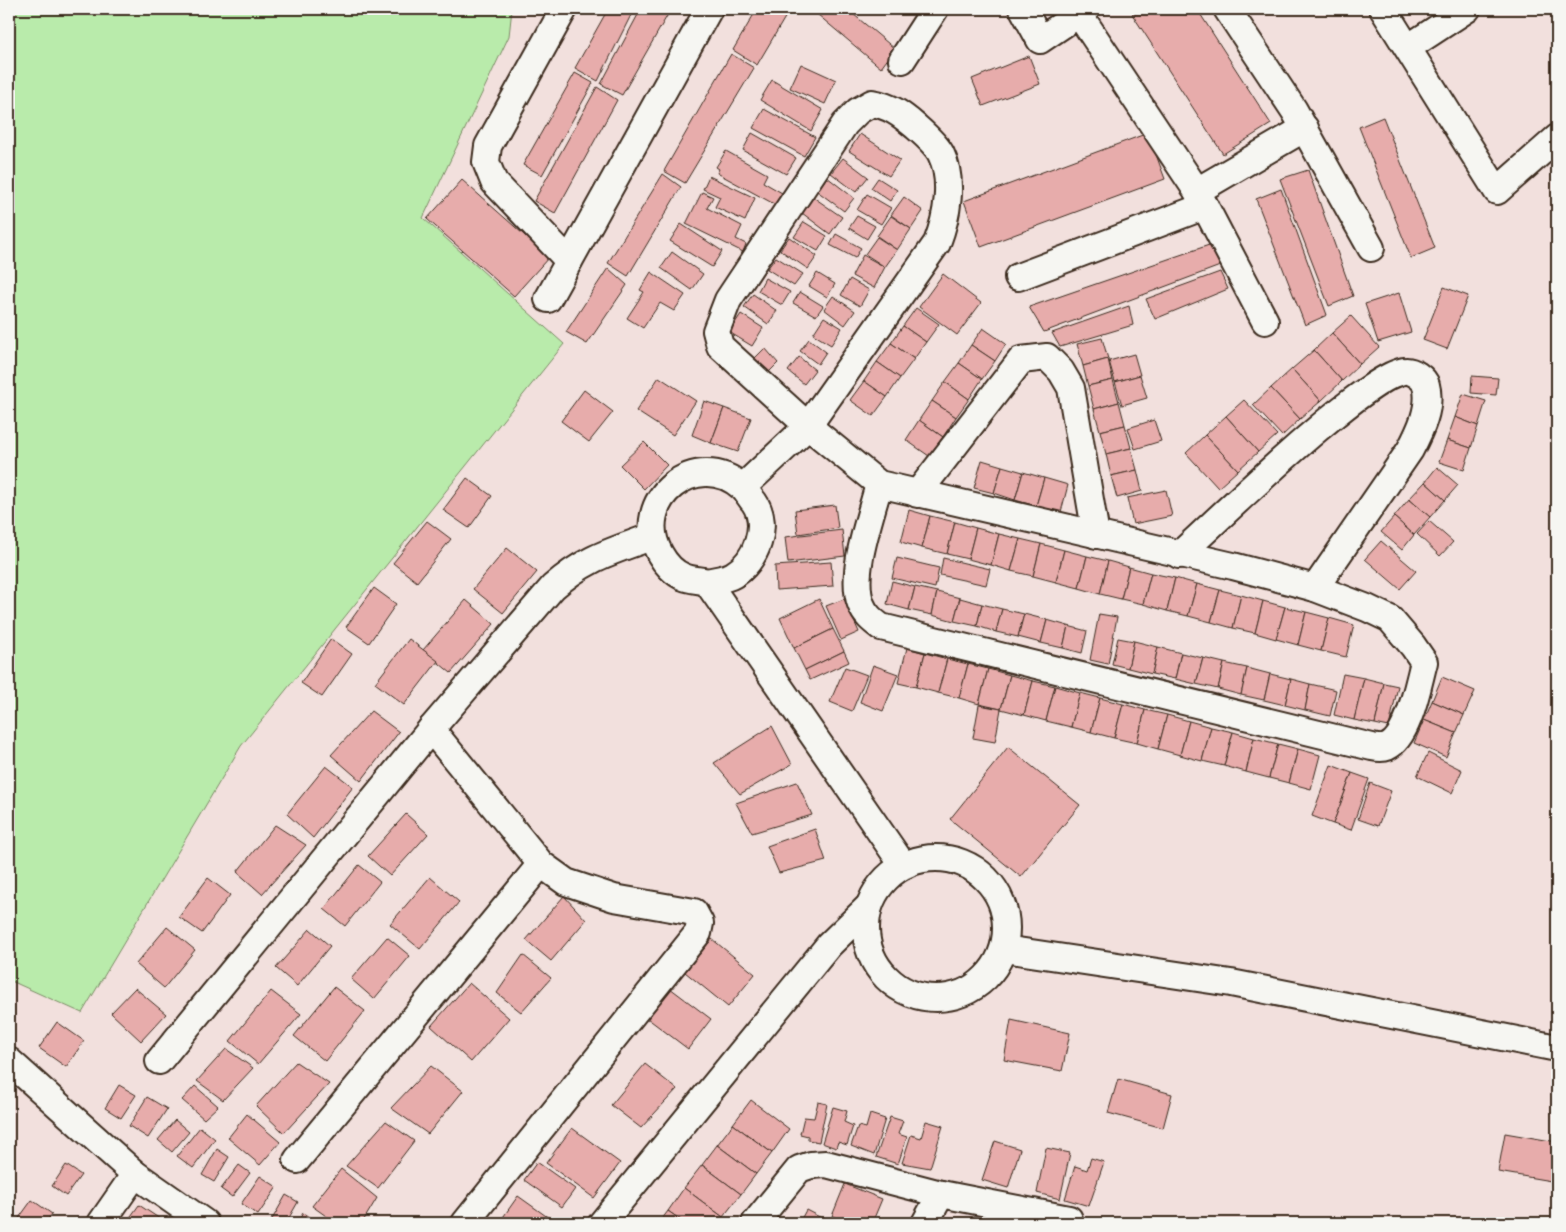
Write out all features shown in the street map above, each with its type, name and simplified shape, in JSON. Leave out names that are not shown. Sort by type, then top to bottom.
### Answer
[{"type":"street","points":[[564,9],[488,146],[486,162],[494,182],[569,261]]},
{"type":"street","points":[[548,299],[709,9]]},
{"type":"street","points":[[902,60],[935,9]]},
{"type":"street","points":[[1023,9],[1040,40],[1082,11],[1201,199],[1265,322]]},
{"type":"street","points":[[1227,9],[1305,128],[1371,248]]},
{"type":"street","points":[[1383,9],[1409,47],[1497,191],[1557,138]]},
{"type":"street","points":[[1409,47],[1467,9]]},
{"type":"street","points":[[743,487],[808,426],[937,243],[946,214],[948,185],[940,153],[922,132],[888,106],[872,103],[858,111],[845,124],[728,300],[716,331],[720,346],[730,357],[768,387],[808,426],[879,484],[1315,588],[1390,619],[1424,662],[1408,720],[1397,738],[1388,747],[1372,747],[881,627],[870,619],[861,604],[857,585],[861,556],[879,484]]},
{"type":"street","points":[[1018,277],[1201,199],[1305,128]]},
{"type":"street","points":[[917,494],[1021,360],[1047,357],[1061,371],[1071,388],[1096,535]]},
{"type":"street","points":[[1179,555],[1338,412],[1377,384],[1397,373],[1407,370],[1417,375],[1425,383],[1427,394],[1420,430],[1410,450],[1315,588]]},
{"type":"street","points":[[699,473],[722,475],[743,487],[758,508],[761,534],[751,558],[732,575],[707,582],[684,577],[665,563],[654,542],[653,536],[652,519],[660,497],[677,481],[699,473]]},
{"type":"street","points":[[159,1062],[431,730],[553,587],[571,572],[603,554],[653,536]]},
{"type":"street","points":[[707,582],[902,866]]},
{"type":"street","points":[[431,730],[541,864],[566,882],[614,898],[694,912],[700,923],[698,933],[465,1223]]},
{"type":"street","points":[[938,857],[956,861],[973,868],[988,880],[998,896],[1005,913],[1004,949],[990,973],[969,991],[952,997],[933,999],[915,996],[898,988],[884,976],[873,961],[866,944],[864,926],[868,907],[881,883],[902,866],[919,859],[938,857]]},
{"type":"street","points":[[297,1160],[541,864]]},
{"type":"street","points":[[602,1223],[829,945],[868,907]]},
{"type":"street","points":[[1004,949],[1231,983],[1557,1048]]},
{"type":"street","points":[[9,1061],[135,1174],[205,1223]]},
{"type":"street","points":[[756,1223],[799,1169],[811,1165],[826,1164],[941,1194],[1069,1219]]},
{"type":"street","points":[[101,1223],[135,1174]]},
{"type":"street","points":[[925,1223],[941,1194]]},
{"type":"green space","points":[[9,9],[512,9],[509,36],[423,218],[564,344],[241,746],[82,1013],[9,980]]},
{"type":"building","points":[[608,9],[634,9],[598,81],[575,68]]},
{"type":"building","points":[[641,9],[671,9],[622,95],[601,84]]},
{"type":"building","points":[[757,9],[790,9],[757,65],[733,50]]},
{"type":"building","points":[[811,9],[847,9],[895,49],[881,68]]},
{"type":"building","points":[[1141,9],[1197,9],[1271,124],[1223,154],[1132,14]]},
{"type":"building","points":[[731,54],[754,68],[685,183],[664,171]]},
{"type":"building","points":[[1029,56],[1040,84],[983,106],[972,79]]},
{"type":"building","points":[[801,64],[836,80],[825,104],[790,88]]},
{"type":"building","points":[[575,73],[593,83],[542,175],[523,165]]},
{"type":"building","points":[[772,80],[823,110],[811,131],[760,100]]},
{"type":"building","points":[[597,87],[617,100],[555,213],[534,201]]},
{"type":"building","points":[[764,109],[815,137],[804,156],[753,128]]},
{"type":"building","points":[[1383,117],[1435,248],[1411,258],[1359,127]]},
{"type":"building","points":[[752,133],[796,158],[786,174],[743,150]]},
{"type":"building","points":[[1148,133],[1165,179],[981,247],[964,201]]},
{"type":"building","points":[[860,134],[900,160],[889,176],[849,151]]},
{"type":"building","points":[[726,151],[767,174],[763,182],[782,193],[776,205],[717,173],[719,169],[716,167]]},
{"type":"building","points":[[843,158],[868,177],[856,192],[831,173]]},
{"type":"building","points":[[1308,170],[1353,296],[1329,306],[1280,179]]},
{"type":"building","points":[[663,174],[681,187],[628,276],[608,263]]},
{"type":"building","points":[[709,176],[755,198],[745,221],[715,207],[720,197],[703,189]]},
{"type":"building","points":[[827,177],[854,198],[844,211],[817,191]]},
{"type":"building","points":[[878,178],[897,190],[890,201],[871,188]]},
{"type":"building","points":[[462,180],[549,257],[514,296],[427,219]]},
{"type":"building","points":[[1281,189],[1327,315],[1305,325],[1256,199]]},
{"type":"building","points":[[702,192],[713,197],[707,208],[742,226],[736,239],[746,244],[743,252],[686,224]]},
{"type":"building","points":[[867,194],[891,208],[881,224],[857,210]]},
{"type":"building","points":[[813,197],[842,217],[830,234],[802,213]]},
{"type":"building","points":[[904,197],[923,211],[911,229],[891,215]]},
{"type":"building","points":[[857,216],[875,226],[867,239],[849,228]]},
{"type":"building","points":[[891,216],[911,229],[897,250],[877,236]]},
{"type":"building","points":[[804,222],[827,236],[818,251],[794,237]]},
{"type":"building","points":[[681,224],[722,251],[712,267],[670,241]]},
{"type":"building","points":[[836,234],[861,248],[855,258],[830,245]]},
{"type":"building","points":[[789,237],[817,256],[808,269],[780,250]]},
{"type":"building","points":[[877,237],[897,250],[885,267],[865,254]]},
{"type":"building","points":[[1212,244],[1220,266],[1044,332],[1029,307]]},
{"type":"building","points":[[672,252],[703,274],[692,290],[661,268]]},
{"type":"building","points":[[863,255],[885,267],[874,288],[852,276]]},
{"type":"building","points":[[776,257],[803,274],[794,286],[767,269]]},
{"type":"building","points":[[608,268],[627,285],[587,344],[566,332]]},
{"type":"building","points":[[651,272],[685,295],[674,311],[660,303],[643,328],[627,318],[644,292],[640,290]]},
{"type":"building","points":[[1220,272],[1228,289],[1155,319],[1146,299]]},
{"type":"building","points":[[817,273],[835,284],[827,297],[809,286]]},
{"type":"building","points":[[943,274],[981,303],[957,335],[919,307]]},
{"type":"building","points":[[765,278],[790,292],[782,305],[758,291]]},
{"type":"building","points":[[850,279],[869,290],[860,306],[841,295]]},
{"type":"building","points":[[1444,287],[1468,296],[1447,349],[1423,340]]},
{"type":"building","points":[[800,292],[823,306],[816,316],[793,303]]},
{"type":"building","points":[[1399,293],[1411,332],[1378,342],[1365,304]]},
{"type":"building","points":[[753,294],[777,311],[768,324],[744,307]]},
{"type":"building","points":[[833,296],[855,311],[845,325],[824,309]]},
{"type":"building","points":[[1129,306],[1133,325],[1060,347],[1052,333]]},
{"type":"building","points":[[916,308],[939,324],[926,342],[903,326]]},
{"type":"building","points":[[741,314],[763,328],[752,346],[729,332]]},
{"type":"building","points":[[1351,316],[1379,347],[1360,364],[1332,333]]},
{"type":"building","points":[[824,317],[842,328],[831,345],[813,334]]},
{"type":"building","points":[[903,326],[926,342],[914,359],[891,343]]},
{"type":"building","points":[[983,328],[1006,344],[995,361],[971,345]]},
{"type":"building","points":[[1332,333],[1360,364],[1342,381],[1314,350]]},
{"type":"building","points":[[1102,338],[1108,359],[1083,366],[1077,344]]},
{"type":"building","points":[[809,339],[826,352],[818,364],[800,351]]},
{"type":"building","points":[[891,343],[914,359],[900,378],[877,362]]},
{"type":"building","points":[[971,345],[995,361],[982,379],[959,363]]},
{"type":"building","points":[[765,348],[778,363],[767,374],[753,360]]},
{"type":"building","points":[[1314,350],[1342,381],[1321,401],[1292,369]]},
{"type":"building","points":[[1134,354],[1140,375],[1115,382],[1109,361]]},
{"type":"building","points":[[799,357],[815,370],[804,384],[788,371]]},
{"type":"building","points":[[1108,359],[1113,380],[1088,386],[1083,366]]},
{"type":"building","points":[[877,362],[900,378],[887,397],[864,381]]},
{"type":"building","points":[[959,363],[982,379],[969,399],[945,382]]},
{"type":"building","points":[[1292,369],[1321,401],[1300,419],[1271,388]]},
{"type":"building","points":[[1140,375],[1147,398],[1122,405],[1115,382]]},
{"type":"building","points":[[1472,376],[1498,378],[1496,395],[1471,393]]},
{"type":"building","points":[[659,377],[696,401],[673,435],[636,411]]},
{"type":"building","points":[[1113,380],[1119,402],[1094,409],[1088,386]]},
{"type":"building","points":[[864,381],[887,397],[873,416],[850,400]]},
{"type":"building","points":[[945,382],[969,399],[956,417],[932,401]]},
{"type":"building","points":[[1271,388],[1300,419],[1282,436],[1253,405]]},
{"type":"building","points":[[584,390],[613,412],[589,442],[561,421]]},
{"type":"building","points":[[1463,394],[1486,401],[1478,426],[1455,417]]},
{"type":"building","points":[[1244,400],[1277,435],[1258,452],[1226,416]]},
{"type":"building","points":[[704,401],[724,408],[711,443],[692,435]]},
{"type":"building","points":[[932,401],[956,417],[943,437],[919,420]]},
{"type":"building","points":[[1119,402],[1125,425],[1100,431],[1094,409]]},
{"type":"building","points":[[724,408],[751,418],[738,452],[711,443]]},
{"type":"building","points":[[1226,416],[1258,452],[1238,470],[1205,435]]},
{"type":"building","points":[[1455,417],[1478,426],[1471,448],[1447,440]]},
{"type":"building","points":[[919,420],[943,437],[929,456],[906,440]]},
{"type":"building","points":[[1154,420],[1161,441],[1135,449],[1128,428]]},
{"type":"building","points":[[1125,425],[1131,448],[1106,454],[1100,431]]},
{"type":"building","points":[[1205,435],[1238,470],[1218,488],[1186,453]]},
{"type":"building","points":[[1447,440],[1471,448],[1464,470],[1439,462]]},
{"type":"building","points":[[644,442],[667,465],[644,489],[620,465]]},
{"type":"building","points":[[1131,448],[1137,470],[1111,476],[1106,454]]},
{"type":"building","points":[[982,460],[1002,466],[994,493],[974,488]]},
{"type":"building","points":[[1002,466],[1023,472],[1015,500],[994,493]]},
{"type":"building","points":[[1437,467],[1458,485],[1445,500],[1425,482]]},
{"type":"building","points":[[1137,470],[1142,491],[1117,498],[1111,476]]},
{"type":"building","points":[[1023,472],[1044,478],[1036,506],[1015,500]]},
{"type":"building","points":[[467,478],[492,496],[469,528],[443,510]]},
{"type":"building","points":[[1044,478],[1068,485],[1061,512],[1036,506]]},
{"type":"building","points":[[1425,482],[1445,500],[1430,517],[1409,499]]},
{"type":"building","points":[[1166,490],[1172,516],[1133,524],[1127,498]]},
{"type":"building","points":[[1409,499],[1430,517],[1414,535],[1394,517]]},
{"type":"building","points":[[835,505],[838,528],[798,534],[795,510]]},
{"type":"building","points":[[909,510],[930,516],[922,548],[901,542]]},
{"type":"building","points":[[930,516],[955,522],[947,554],[922,548]]},
{"type":"building","points":[[1394,517],[1414,535],[1402,550],[1381,532]]},
{"type":"building","points":[[427,521],[451,539],[417,582],[393,563]]},
{"type":"building","points":[[1429,521],[1453,542],[1440,556],[1417,534]]},
{"type":"building","points":[[955,522],[976,528],[968,559],[947,554]]},
{"type":"building","points":[[976,528],[999,534],[991,565],[968,559]]},
{"type":"building","points":[[842,530],[845,556],[788,563],[785,537]]},
{"type":"building","points":[[999,534],[1020,539],[1011,571],[991,565]]},
{"type":"building","points":[[1020,539],[1041,544],[1033,576],[1011,571]]},
{"type":"building","points":[[1381,541],[1416,571],[1400,589],[1365,559]]},
{"type":"building","points":[[1041,544],[1064,550],[1056,582],[1033,576]]},
{"type":"building","points":[[507,548],[537,572],[503,613],[473,589]]},
{"type":"building","points":[[1064,550],[1087,556],[1079,588],[1056,582]]},
{"type":"building","points":[[1087,556],[1108,561],[1100,594],[1079,588]]},
{"type":"building","points":[[897,558],[939,568],[935,588],[892,578]]},
{"type":"building","points":[[943,558],[990,569],[986,585],[940,575]]},
{"type":"building","points":[[1108,561],[1129,567],[1121,599],[1100,594]]},
{"type":"building","points":[[831,562],[833,586],[776,590],[775,566]]},
{"type":"building","points":[[1129,567],[1151,573],[1143,604],[1121,599]]},
{"type":"building","points":[[1151,573],[1175,578],[1167,611],[1143,604]]},
{"type":"building","points":[[1175,578],[1197,584],[1188,616],[1167,611]]},
{"type":"building","points":[[892,581],[915,587],[909,610],[887,604]]},
{"type":"building","points":[[1197,584],[1220,590],[1211,622],[1188,616]]},
{"type":"building","points":[[915,587],[937,592],[932,615],[909,610]]},
{"type":"building","points":[[374,588],[396,604],[369,643],[346,627]]},
{"type":"building","points":[[1220,590],[1241,595],[1233,628],[1211,622]]},
{"type":"building","points":[[937,592],[960,598],[954,621],[932,615]]},
{"type":"building","points":[[1241,595],[1263,601],[1255,633],[1233,628]]},
{"type":"building","points":[[960,598],[982,604],[977,626],[954,621]]},
{"type":"building","points":[[819,599],[833,629],[794,648],[780,618]]},
{"type":"building","points":[[844,599],[859,632],[841,640],[826,606]]},
{"type":"building","points":[[466,600],[494,624],[451,673],[423,650]]},
{"type":"building","points":[[1263,601],[1285,607],[1276,639],[1255,633]]},
{"type":"building","points":[[982,604],[1002,609],[996,632],[977,626]]},
{"type":"building","points":[[1285,607],[1306,612],[1298,645],[1276,639]]},
{"type":"building","points":[[1002,609],[1024,614],[1018,637],[996,632]]},
{"type":"building","points":[[1306,612],[1329,618],[1321,651],[1298,645]]},
{"type":"building","points":[[1024,614],[1047,620],[1041,643],[1018,637]]},
{"type":"building","points":[[1099,614],[1117,617],[1108,664],[1090,660]]},
{"type":"building","points":[[1329,618],[1354,625],[1346,657],[1321,651]]},
{"type":"building","points":[[1047,620],[1068,626],[1063,648],[1041,643]]},
{"type":"building","points":[[1068,626],[1087,631],[1082,653],[1063,648]]},
{"type":"building","points":[[833,629],[844,651],[805,670],[794,648]]},
{"type":"building","points":[[1118,638],[1134,641],[1128,668],[1112,664]]},
{"type":"building","points":[[331,639],[352,654],[322,697],[301,683]]},
{"type":"building","points":[[409,639],[438,661],[404,705],[375,683]]},
{"type":"building","points":[[1134,641],[1158,647],[1152,674],[1128,668]]},
{"type":"building","points":[[1158,647],[1181,653],[1175,679],[1152,674]]},
{"type":"building","points":[[907,648],[925,653],[916,687],[898,683]]},
{"type":"building","points":[[844,651],[849,662],[810,680],[805,670]]},
{"type":"building","points":[[925,653],[947,659],[938,693],[916,687]]},
{"type":"building","points":[[1181,653],[1203,658],[1196,684],[1175,679]]},
{"type":"building","points":[[1203,658],[1224,663],[1218,689],[1196,684]]},
{"type":"building","points":[[947,659],[968,664],[959,698],[938,693]]},
{"type":"building","points":[[1224,663],[1247,668],[1241,695],[1218,689]]},
{"type":"building","points":[[968,664],[988,669],[979,704],[959,698]]},
{"type":"building","points":[[873,665],[898,674],[883,711],[860,702]]},
{"type":"building","points":[[845,667],[867,675],[852,711],[830,702]]},
{"type":"building","points":[[1247,668],[1270,674],[1264,700],[1241,695]]},
{"type":"building","points":[[988,669],[1010,675],[1001,709],[979,704]]},
{"type":"building","points":[[1270,674],[1291,679],[1285,705],[1264,700]]},
{"type":"building","points":[[1343,674],[1364,678],[1354,720],[1334,715]]},
{"type":"building","points":[[1010,675],[1033,681],[1024,715],[1001,709]]},
{"type":"building","points":[[1442,677],[1475,691],[1464,715],[1432,701]]},
{"type":"building","points":[[1364,678],[1384,683],[1375,724],[1354,720]]},
{"type":"building","points":[[1291,679],[1310,684],[1305,710],[1285,705]]},
{"type":"building","points":[[1033,681],[1055,686],[1046,721],[1024,715]]},
{"type":"building","points":[[1384,683],[1398,686],[1389,727],[1375,724]]},
{"type":"building","points":[[1310,684],[1336,690],[1330,716],[1305,710]]},
{"type":"building","points":[[1055,686],[1080,693],[1071,727],[1046,721]]},
{"type":"building","points":[[1080,693],[1100,698],[1091,732],[1071,727]]},
{"type":"building","points":[[1100,698],[1123,704],[1114,738],[1091,732]]},
{"type":"building","points":[[1432,701],[1464,715],[1456,733],[1424,720]]},
{"type":"building","points":[[1123,704],[1145,710],[1137,743],[1114,738]]},
{"type":"building","points":[[979,705],[1001,709],[995,742],[973,738]]},
{"type":"building","points":[[1145,710],[1167,715],[1158,749],[1137,743]]},
{"type":"building","points":[[371,711],[399,732],[361,781],[331,755]]},
{"type":"building","points":[[1167,715],[1189,721],[1180,755],[1158,749]]},
{"type":"building","points":[[1424,720],[1456,733],[1446,757],[1414,743]]},
{"type":"building","points":[[1189,721],[1211,727],[1202,761],[1180,755]]},
{"type":"building","points":[[772,726],[792,764],[740,794],[714,763]]},
{"type":"building","points":[[1211,727],[1233,732],[1224,766],[1202,761]]},
{"type":"building","points":[[1233,732],[1254,738],[1246,772],[1224,766]]},
{"type":"building","points":[[1254,738],[1278,744],[1269,778],[1246,772]]},
{"type":"building","points":[[1278,744],[1298,749],[1289,783],[1269,778]]},
{"type":"building","points":[[1008,747],[1080,805],[1021,877],[950,819]]},
{"type":"building","points":[[1298,749],[1320,755],[1311,789],[1289,783]]},
{"type":"building","points":[[1428,753],[1462,770],[1452,793],[1417,776]]},
{"type":"building","points":[[1331,765],[1352,773],[1333,824],[1312,816]]},
{"type":"building","points":[[326,766],[353,787],[313,838],[287,814]]},
{"type":"building","points":[[1352,773],[1369,779],[1351,830],[1333,824]]},
{"type":"building","points":[[797,782],[812,815],[752,833],[736,803]]},
{"type":"building","points":[[1370,783],[1391,791],[1378,826],[1358,819]]},
{"type":"building","points":[[406,814],[428,834],[390,876],[368,856]]},
{"type":"building","points":[[275,825],[306,845],[262,894],[237,872]]},
{"type":"building","points":[[815,829],[826,861],[779,873],[767,846]]},
{"type":"building","points":[[359,865],[380,882],[345,926],[324,909]]},
{"type":"building","points":[[430,877],[459,902],[420,949],[390,924]]},
{"type":"building","points":[[208,878],[230,895],[202,933],[179,917]]},
{"type":"building","points":[[564,896],[586,920],[551,961],[526,940]]},
{"type":"building","points":[[167,927],[195,950],[164,988],[136,964]]},
{"type":"building","points":[[310,929],[330,946],[297,986],[276,968]]},
{"type":"building","points":[[387,937],[410,956],[374,999],[351,979]]},
{"type":"building","points":[[712,939],[755,974],[728,1007],[685,972]]},
{"type":"building","points":[[523,955],[551,978],[521,1012],[497,993]]},
{"type":"building","points":[[469,983],[509,1018],[471,1062],[431,1026]]},
{"type":"building","points":[[334,987],[365,1011],[325,1061],[294,1036]]},
{"type":"building","points":[[135,988],[166,1014],[141,1041],[111,1013]]},
{"type":"building","points":[[670,988],[711,1019],[688,1049],[647,1018]]},
{"type":"building","points":[[271,991],[301,1014],[258,1064],[230,1041]]},
{"type":"building","points":[[1011,1020],[1070,1033],[1062,1071],[1004,1060]]},
{"type":"building","points":[[57,1022],[84,1041],[66,1067],[39,1048]]},
{"type":"building","points":[[226,1049],[253,1068],[223,1100],[197,1081]]},
{"type":"building","points":[[296,1062],[329,1084],[284,1133],[256,1106]]},
{"type":"building","points":[[645,1064],[677,1089],[641,1128],[611,1105]]},
{"type":"building","points":[[431,1066],[463,1091],[428,1134],[391,1108]]},
{"type":"building","points":[[1118,1079],[1172,1094],[1163,1128],[1108,1113]]},
{"type":"building","points":[[119,1085],[136,1095],[121,1118],[105,1108]]},
{"type":"building","points":[[195,1086],[218,1106],[204,1119],[182,1100]]},
{"type":"building","points":[[147,1097],[167,1109],[148,1138],[129,1126]]},
{"type":"building","points":[[751,1100],[789,1129],[772,1153],[733,1124]]},
{"type":"building","points":[[818,1102],[827,1104],[819,1142],[808,1140],[808,1136],[800,1134],[804,1117],[814,1118]]},
{"type":"building","points":[[833,1107],[847,1111],[844,1122],[853,1126],[847,1145],[838,1142],[836,1148],[822,1143]]},
{"type":"building","points":[[247,1114],[280,1142],[260,1165],[228,1138]]},
{"type":"building","points":[[870,1114],[885,1119],[874,1155],[851,1146],[858,1126],[866,1128]]},
{"type":"building","points":[[890,1117],[903,1121],[898,1134],[907,1137],[898,1164],[876,1157]]},
{"type":"building","points":[[175,1120],[189,1132],[172,1152],[158,1140]]},
{"type":"building","points":[[386,1121],[414,1141],[378,1188],[346,1166]]},
{"type":"building","points":[[926,1121],[943,1126],[930,1168],[902,1163],[911,1135],[921,1138]]},
{"type":"building","points":[[733,1124],[772,1153],[756,1174],[717,1145]]},
{"type":"building","points":[[200,1127],[215,1139],[193,1168],[177,1156]]},
{"type":"building","points":[[572,1128],[620,1163],[594,1198],[546,1163]]},
{"type":"building","points":[[1505,1133],[1557,1142],[1557,1182],[1498,1172]]},
{"type":"building","points":[[995,1141],[1020,1149],[1008,1188],[982,1180]]},
{"type":"building","points":[[717,1145],[756,1174],[741,1194],[702,1165]]},
{"type":"building","points":[[1046,1148],[1070,1153],[1060,1199],[1037,1193]]},
{"type":"building","points":[[217,1149],[229,1157],[214,1182],[202,1175]]},
{"type":"building","points":[[1091,1158],[1104,1162],[1089,1206],[1065,1199],[1075,1166],[1087,1170]]},
{"type":"building","points":[[537,1162],[575,1189],[562,1207],[524,1180]]},
{"type":"building","points":[[66,1165],[81,1175],[66,1196],[52,1186]]},
{"type":"building","points":[[239,1165],[250,1173],[232,1197],[221,1189]]},
{"type":"building","points":[[702,1165],[741,1194],[723,1217],[684,1188]]},
{"type":"building","points":[[341,1169],[377,1198],[362,1223],[336,1223],[312,1206]]},
{"type":"building","points":[[260,1176],[277,1187],[258,1215],[241,1204]]},
{"type":"building","points":[[845,1184],[882,1199],[872,1223],[850,1223],[832,1216]]},
{"type":"building","points":[[684,1188],[723,1217],[719,1223],[685,1223],[668,1211]]},
{"type":"building","points":[[286,1195],[298,1202],[286,1223],[270,1223]]},
{"type":"building","points":[[518,1196],[556,1223],[499,1223]]},
{"type":"building","points":[[32,1200],[52,1214],[45,1223],[27,1223],[19,1218]]},
{"type":"building","points":[[139,1205],[166,1223],[126,1223]]},
{"type":"building","points":[[806,1210],[829,1222],[799,1223]]},
{"type":"building","points":[[668,1211],[685,1223],[659,1223]]},
{"type":"building","points":[[303,1213],[318,1223],[297,1223]]}]
